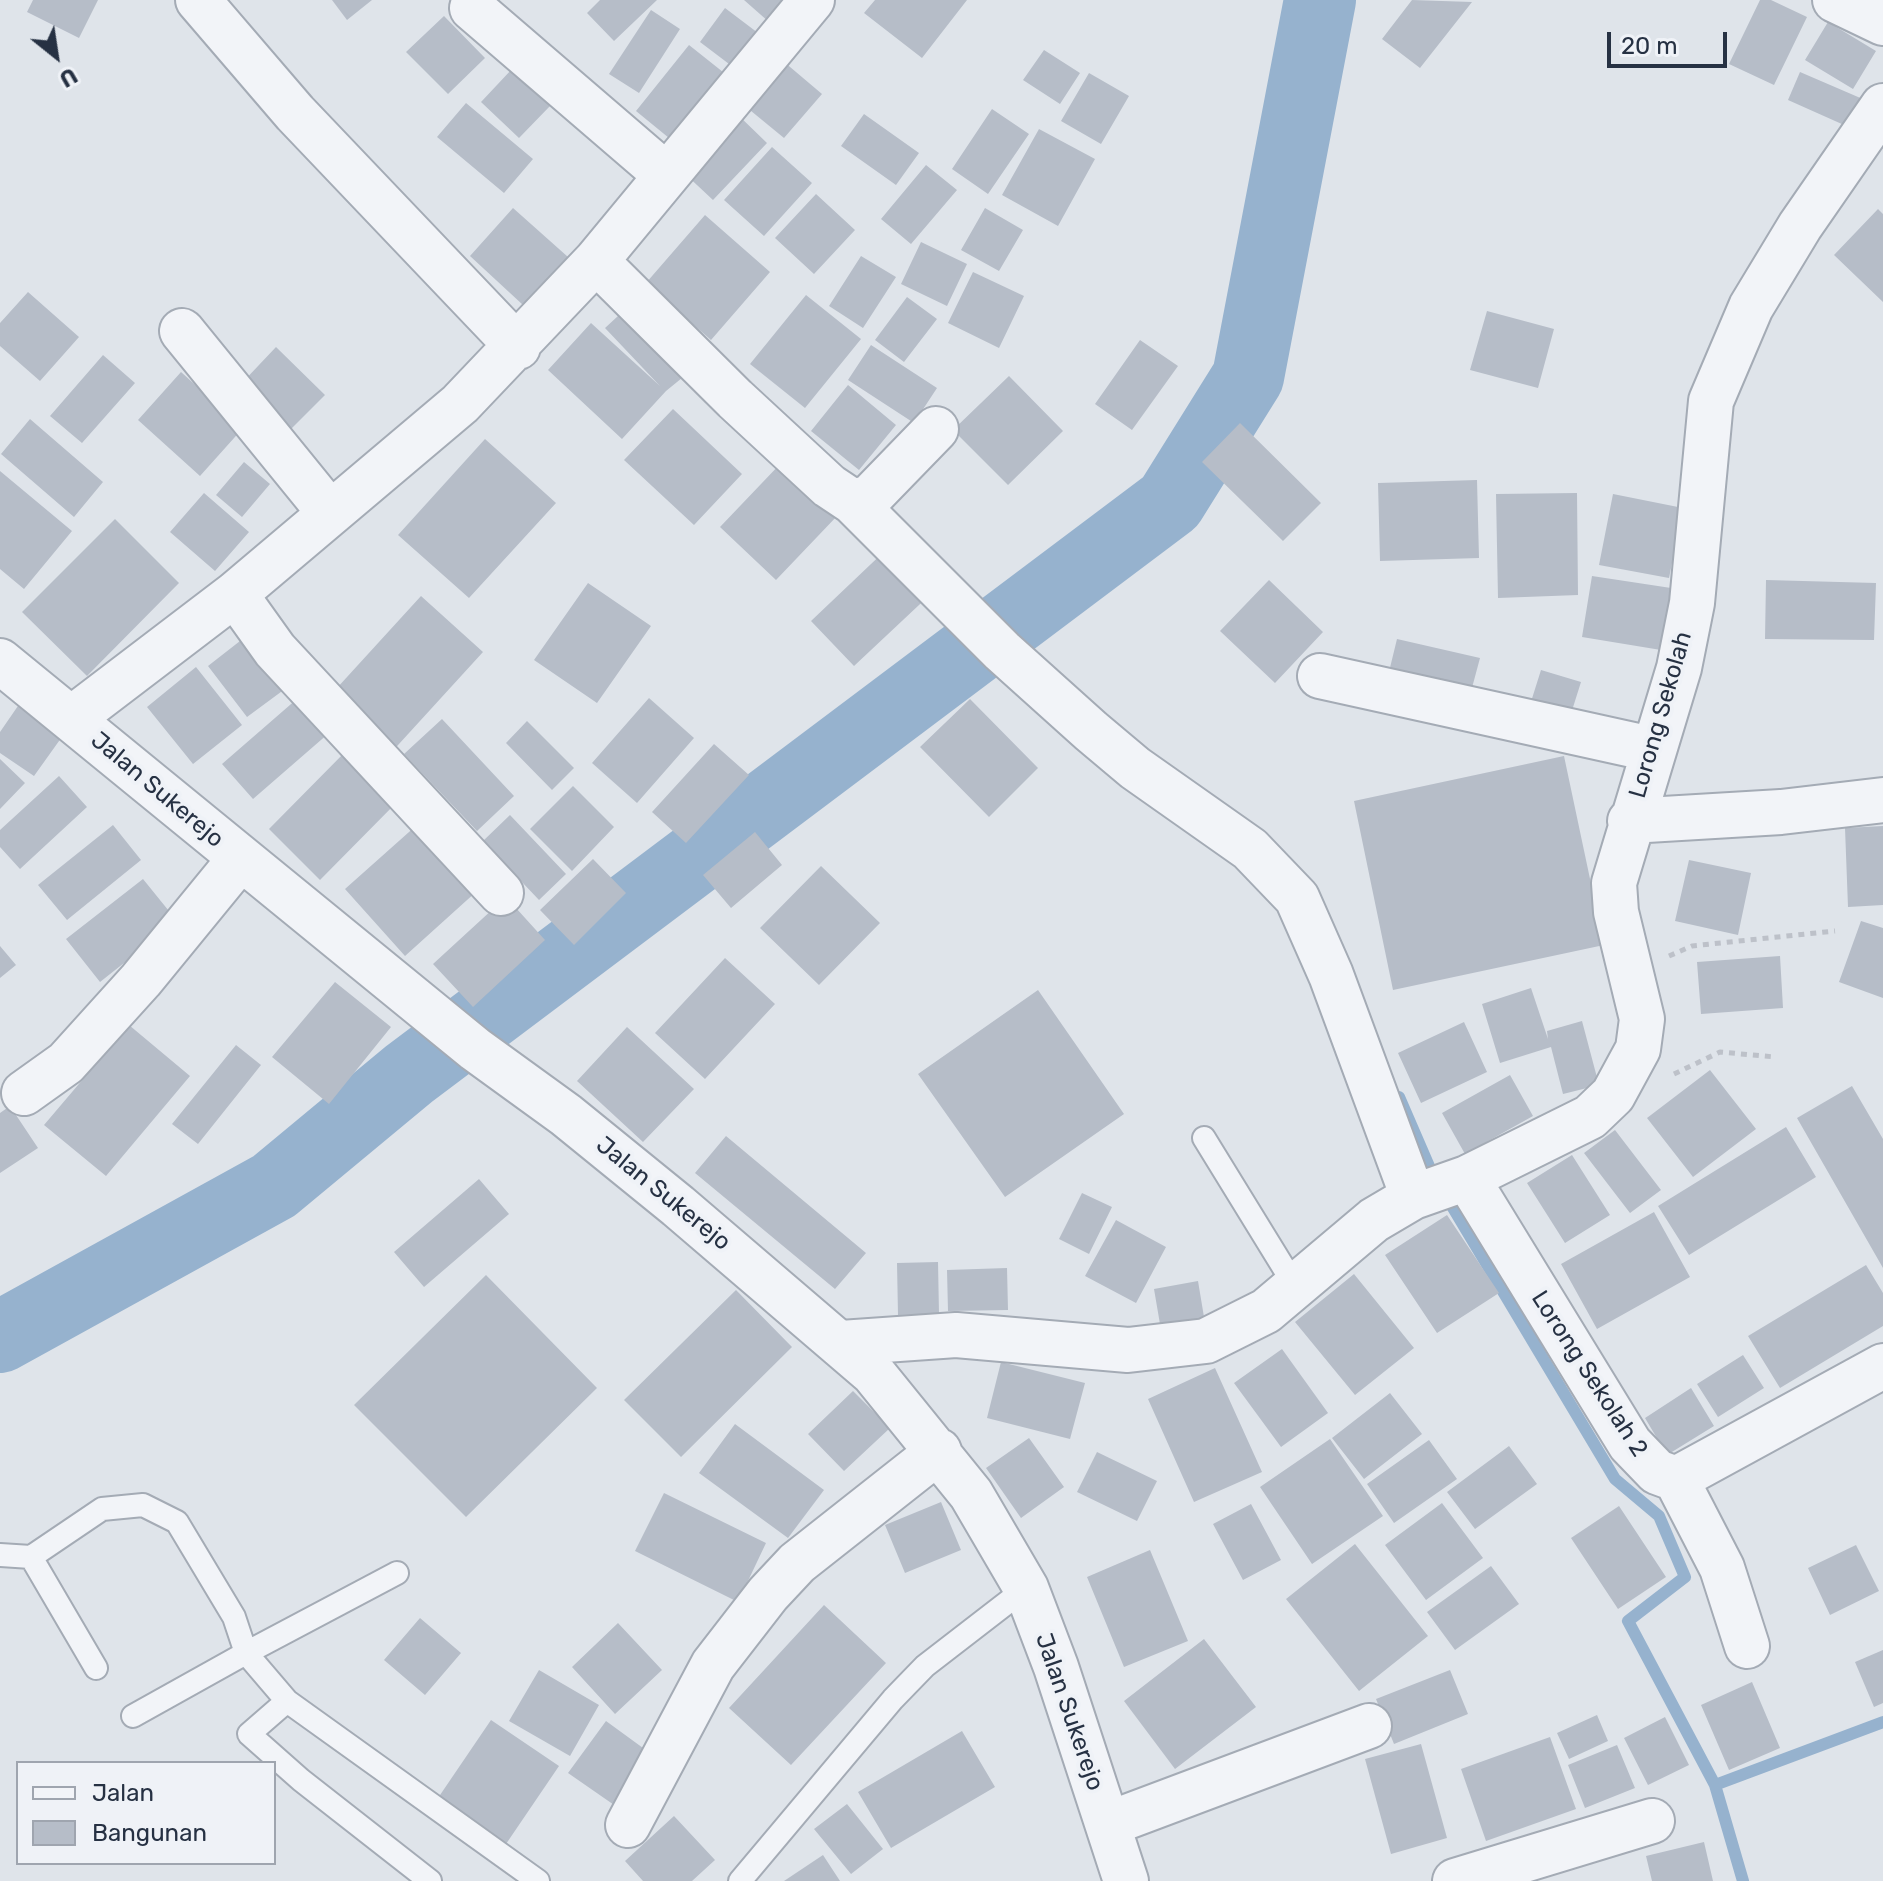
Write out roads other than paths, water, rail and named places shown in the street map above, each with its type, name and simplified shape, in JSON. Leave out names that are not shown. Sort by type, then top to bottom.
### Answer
[{"type":"street","points":[[198,0],[295,113],[518,347]]},
{"type":"street","points":[[71,719],[235,594],[460,404],[518,347],[596,261],[665,174],[701,138],[812,0]]},
{"type":"street","points":[[1835,0],[1883,23]]},
{"type":"street","points":[[472,8],[665,174]]},
{"type":"street","name":"Lorong Sekolah","points":[[841,1343],[956,1335],[1128,1350],[1206,1341],[1247,1323],[1364,1227],[1440,1187],[1590,1117],[1613,1095],[1632,1064],[1641,1032],[1632,973],[1616,912],[1614,883],[1651,749],[1679,668],[1692,603],[1711,401],[1751,307],[1800,226],[1883,106]]},
{"type":"street","name":"Lorong Sekolah 2","points":[[596,261],[735,399],[829,486],[853,502],[988,636],[1135,768],[1250,849],[1297,898],[1331,975],[1440,1187],[1630,1444],[1657,1472],[1676,1479]]},
{"type":"street","points":[[182,331],[330,513]]},
{"type":"street","points":[[853,502],[870,497],[936,429]]},
{"type":"street","points":[[235,594],[275,650],[501,893]]},
{"type":"street","name":"Jalan Sukerejo","points":[[0,661],[475,1049],[566,1115],[873,1373],[939,1451],[1001,1540],[1026,1588],[1126,1881]]},
{"type":"street","points":[[1320,676],[1651,749]]},
{"type":"street","points":[[1630,821],[1781,812],[1883,800]]},
{"type":"street","points":[[24,1093],[66,1063],[141,980],[240,859]]},
{"type":"street","points":[[1747,1646],[1722,1568],[1676,1479],[1883,1366]]},
{"type":"street","points":[[628,1825],[713,1665],[768,1594],[797,1563],[939,1451]]},
{"type":"street","points":[[1108,1824],[1369,1726]]},
{"type":"street","points":[[1455,1881],[1652,1821]]},
{"type":"lane","points":[[1204,1138],[1295,1286]]},
{"type":"lane","points":[[0,1555],[31,1557],[102,1509],[143,1505],[177,1522],[234,1617],[246,1653],[287,1701],[538,1881]]},
{"type":"lane","points":[[31,1557],[96,1668]]},
{"type":"lane","points":[[133,1716],[397,1573]]},
{"type":"lane","points":[[740,1881],[893,1699],[925,1666],[1026,1588]]},
{"type":"lane","points":[[287,1701],[249,1734],[301,1780],[430,1881]]},
{"type":"waterway","points":[[0,1337],[274,1186],[409,1074],[1170,502],[1248,377],[1320,0]]},
{"type":"waterway","points":[[1399,1097],[1431,1171],[1615,1479],[1659,1516],[1685,1577],[1628,1621],[1715,1785],[1743,1881]]},
{"type":"waterway","points":[[1715,1785],[1883,1722]]}]
